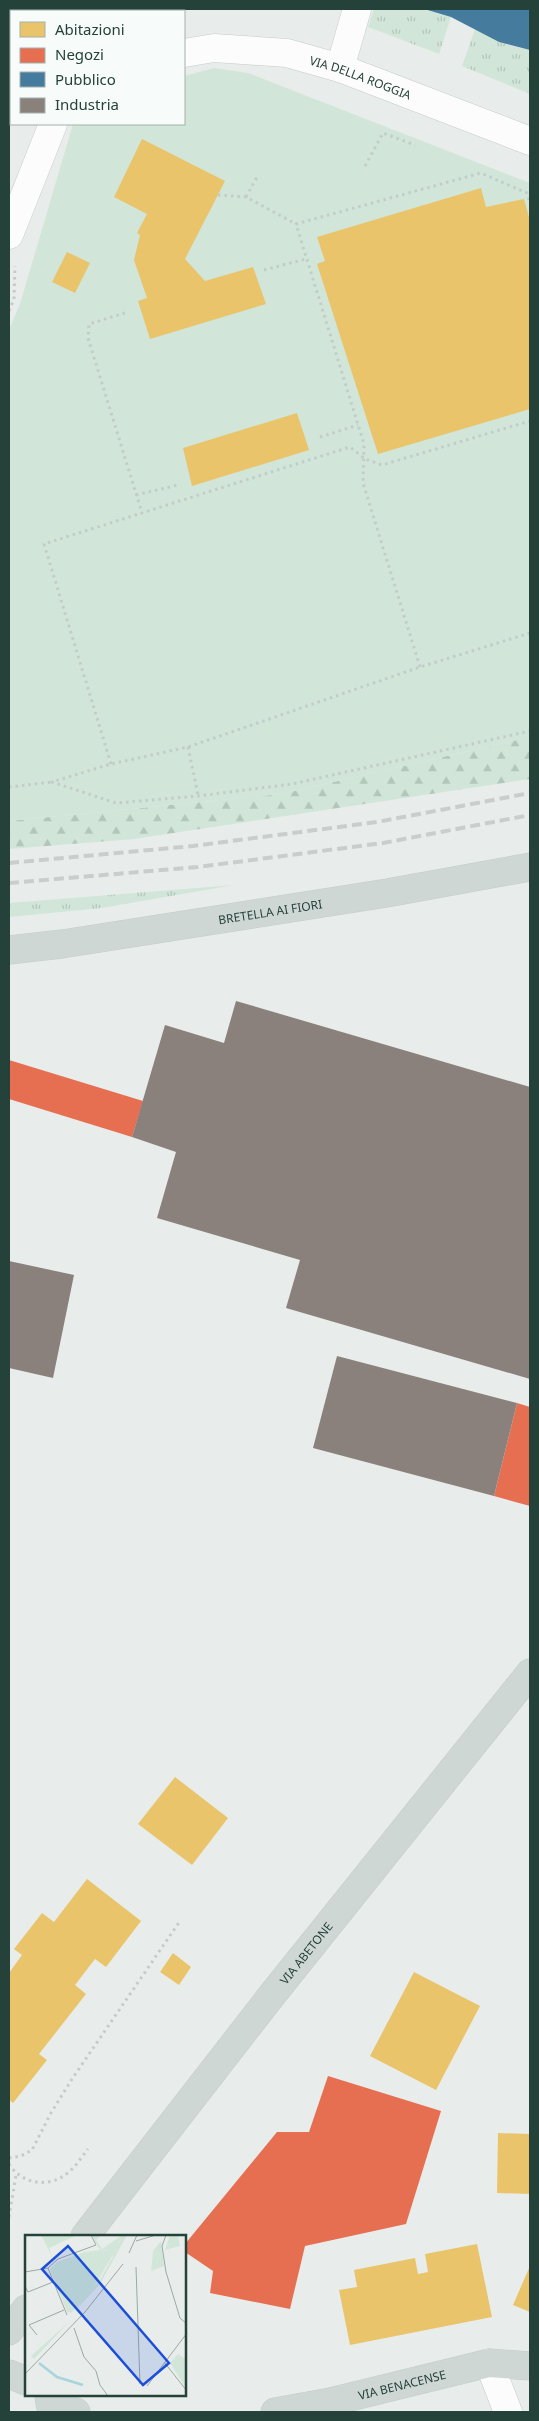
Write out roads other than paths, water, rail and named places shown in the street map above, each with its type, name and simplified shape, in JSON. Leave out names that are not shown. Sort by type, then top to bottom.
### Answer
[{"type":"main road","name":"BRETELLA AI FIORI","points":[[9,950],[62,944],[387,893],[530,867]]},
{"type":"main road","name":"VIA ABETONE","points":[[86,2235],[272,1995],[530,1673]]},
{"type":"main road","points":[[9,2331],[25,2310]]},
{"type":"main road","name":"VIA BENACENSE","points":[[275,2412],[330,2402],[489,2362],[530,2366]]},
{"type":"main road","points":[[9,2374],[25,2381]]},
{"type":"main road","points":[[49,2401],[76,2412]]},
{"type":"street","points":[[340,68],[358,9]]},
{"type":"street","name":"VIA DELLA ROGGIA","points":[[185,53],[214,48],[287,53],[340,68],[530,140]]},
{"type":"street","points":[[9,235],[53,125]]},
{"type":"street","points":[[489,2362],[508,2412]]},
{"type":"railway","points":[[9,863],[193,846],[377,822],[530,793]]},
{"type":"railway","points":[[9,883],[198,867],[383,843],[530,815]]}]
